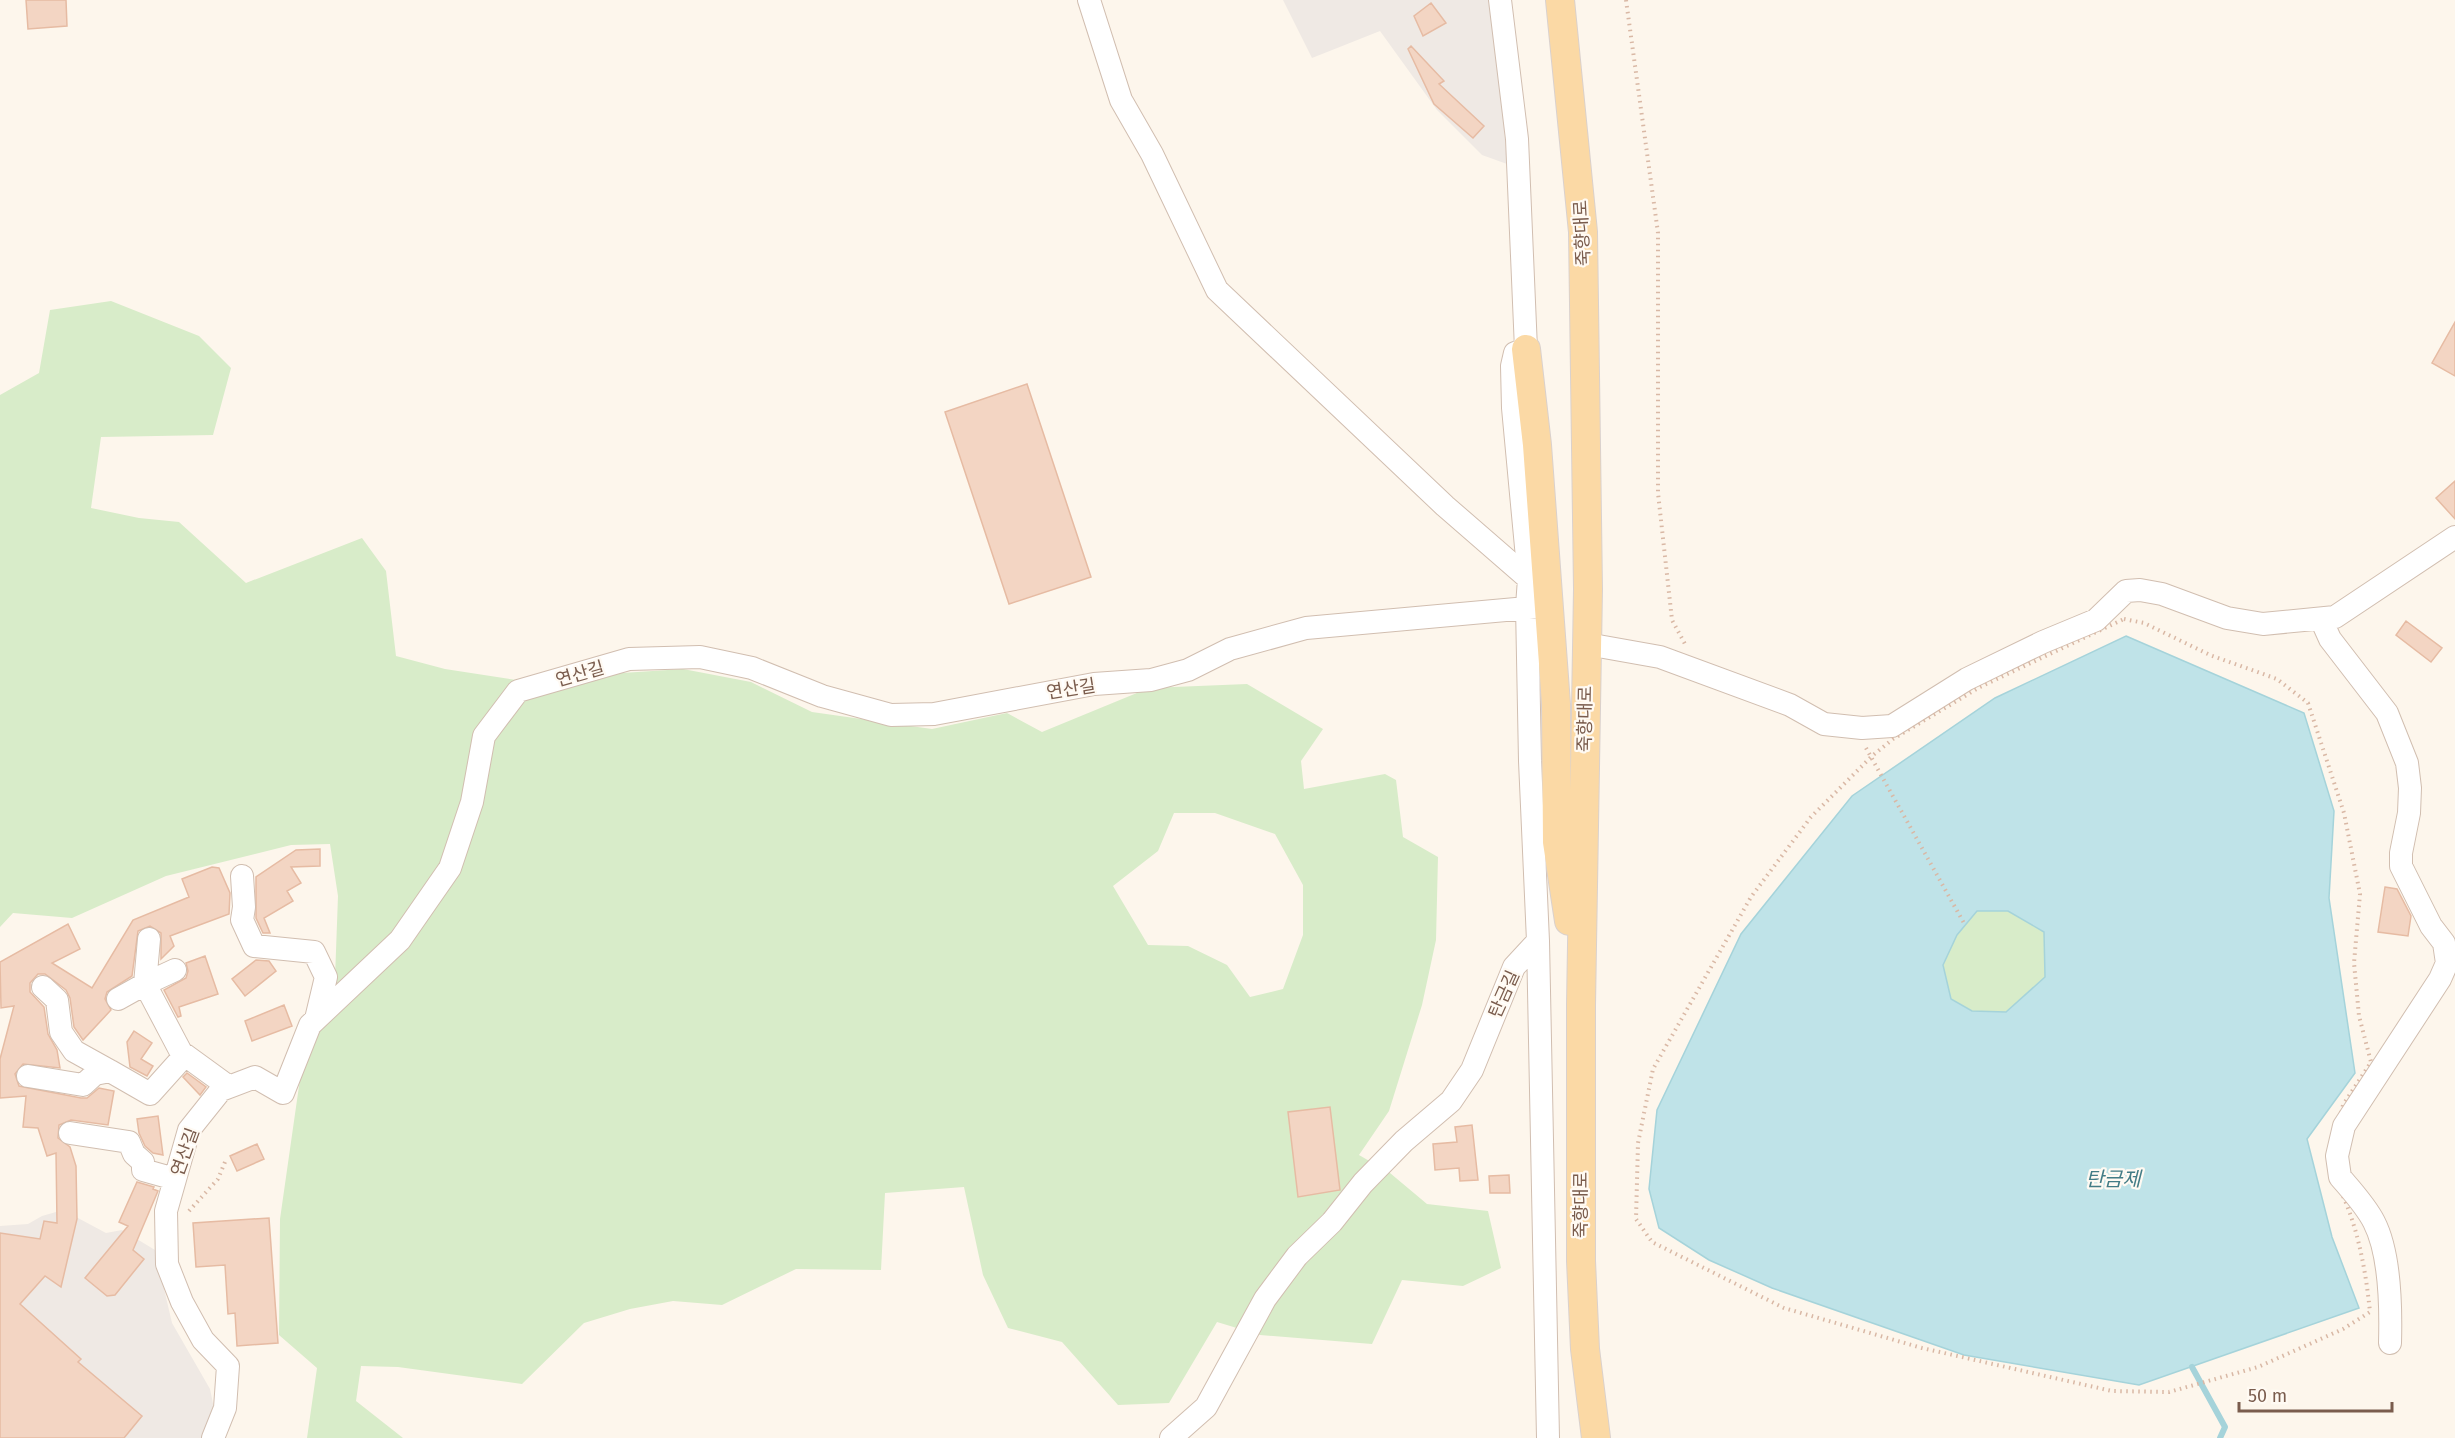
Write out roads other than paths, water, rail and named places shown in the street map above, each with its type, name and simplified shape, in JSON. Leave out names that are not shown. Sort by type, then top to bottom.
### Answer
[{"type":"main road","name":"죽향대로","points":[[1560,0],[1583,232],[1587,644],[1581,1005],[1581,1261],[1585,1349],[1596,1438]]},
{"type":"main road","points":[[1526,349],[1537,445],[1538,606],[1556,704],[1557,842],[1581,1005]]},
{"type":"street","points":[[1089,0],[1120,100],[1152,154],[1217,290],[1445,506],[1529,579]]},
{"type":"street","points":[[1500,0],[1517,139],[1526,349],[1515,353],[1512,366],[1513,408],[1529,579],[1538,606],[1530,760],[1538,941]]},
{"type":"street","points":[[1587,644],[1660,657],[1790,705],[1824,724],[1862,728],[1892,726],[1966,679],[2043,642],[2096,620],[2126,591],[2140,590],[2162,594],[2227,618],[2263,624],[2335,617],[2455,537]]},
{"type":"street","name":"연산길","points":[[213,1438],[225,1408],[228,1366],[203,1340],[182,1302],[166,1264],[166,1219],[189,1130],[221,1090],[255,1077],[283,1093],[310,1025],[400,940],[450,868],[472,802],[484,736],[519,691],[629,659],[700,657],[753,668],[822,696],[891,715],[934,714],[1095,684],[1151,680],[1188,670],[1230,649],[1306,628],[1538,606]]},
{"type":"street","points":[[2321,619],[2330,639],[2387,713],[2398,735],[2407,763],[2410,788],[2401,866],[2431,927],[2444,943],[2447,956],[2440,979],[2355,1105],[2338,1142],[2337,1170],[2375,1223],[2380,1242],[2388,1287],[2390,1343]]},
{"type":"street","points":[[242,876],[244,907],[242,920],[254,946],[315,952],[326,976],[316,1019]]},
{"type":"street","points":[[149,939],[145,984],[183,1056],[185,1055],[229,1087]]},
{"type":"street","name":"탄금길","points":[[1171,1438],[1206,1407],[1265,1299],[1297,1256],[1332,1222],[1371,1174],[1451,1101],[1472,1070],[1514,967],[1538,941]]},
{"type":"street","name":"탄금길","points":[[1538,941],[1548,1438]]},
{"type":"street","points":[[118,999],[175,970]]},
{"type":"street","points":[[43,987],[57,1000],[62,1032],[74,1051],[150,1094],[183,1056]]},
{"type":"street","points":[[28,1076],[82,1084],[95,1074],[110,1071]]},
{"type":"street","points":[[70,1133],[129,1142],[134,1154],[142,1162],[143,1170],[175,1179]]},
{"type":"water","name":"탄금제","points":[[2126,636],[2304,713],[2334,811],[2329,898],[2355,1073],[2307,1139],[2332,1237],[2359,1308],[2139,1385],[1964,1355],[1772,1288],[1709,1260],[1659,1228],[1649,1189],[1657,1110],[1741,934],[1852,796],[1995,698]],"holes":[[[1977,911],[2008,911],[2044,932],[2045,977],[2006,1012],[1972,1011],[1951,999],[1943,965],[1957,935]]]},
{"type":"waterway","points":[[2192,1367],[2225,1427],[2220,1438]]}]
